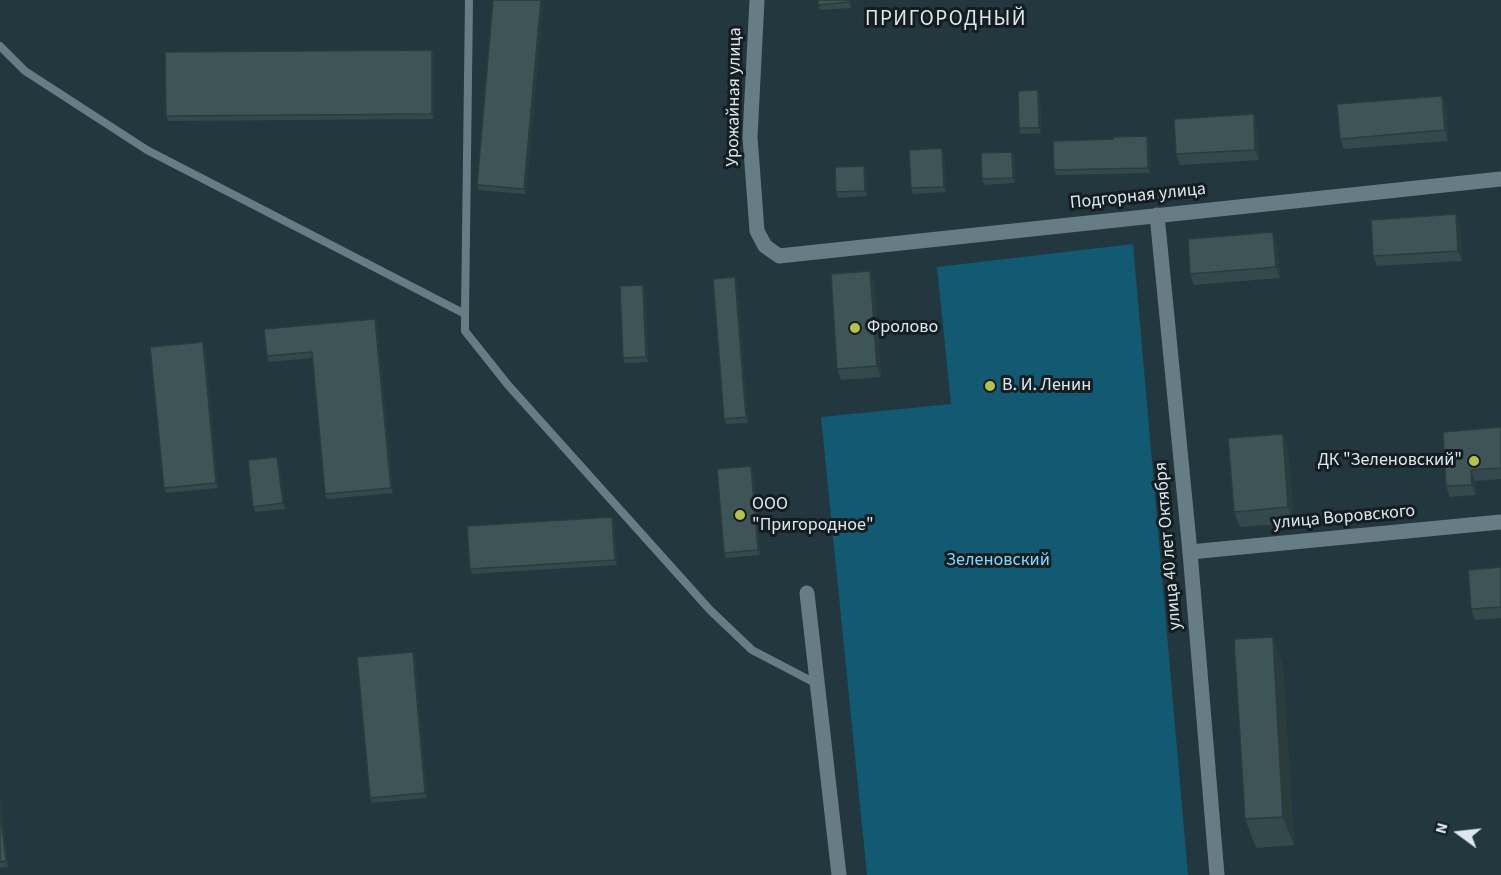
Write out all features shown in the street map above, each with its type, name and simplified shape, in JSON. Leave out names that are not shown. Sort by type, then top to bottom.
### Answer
[{"type":"street","name":"Урожайная улица","points":[[757,0],[750,137],[757,231],[765,246],[779,256]]},
{"type":"street","name":"Подгорная улица","points":[[779,256],[1501,179]]},
{"type":"street","name":"улица 40 лет Октября","points":[[1156,215],[1190,552],[1217,875]]},
{"type":"street","name":"улица Воровского","points":[[1190,552],[1501,522]]},
{"type":"street","points":[[807,593],[839,875]]},
{"type":"lane","points":[[469,0],[465,331],[508,385],[710,609],[752,650],[817,684]]},
{"type":"lane","points":[[0,46],[25,71],[147,150],[465,315]]},
{"type":"green space","name":"Зеленовский","points":[[1133,244],[1188,875],[867,875],[821,417],[951,404],[937,267]]},
{"type":"building","points":[[493,0],[541,0],[524,189],[477,185]]},
{"type":"building","points":[[818,0],[849,0],[849,2],[818,5]]},
{"type":"building","points":[[432,50],[432,114],[166,116],[165,52]]},
{"type":"building","points":[[1038,90],[1039,128],[1019,128],[1018,91]]},
{"type":"building","points":[[1442,96],[1445,130],[1340,139],[1337,104]]},
{"type":"building","points":[[1254,114],[1255,150],[1176,154],[1174,119]]},
{"type":"building","points":[[1147,136],[1148,168],[1054,170],[1053,141]]},
{"type":"building","points":[[942,148],[944,187],[911,188],[909,150]]},
{"type":"building","points":[[1012,152],[1013,178],[982,179],[981,153]]},
{"type":"building","points":[[864,166],[865,191],[836,192],[835,167]]},
{"type":"building","points":[[1456,214],[1458,251],[1373,256],[1371,220]]},
{"type":"building","points":[[1273,232],[1276,267],[1190,274],[1188,239]]},
{"type":"building","name":"Фролово","points":[[870,271],[877,366],[837,369],[831,274]]},
{"type":"building","points":[[735,277],[746,417],[724,419],[713,279]]},
{"type":"building","points":[[643,285],[646,357],[623,358],[620,286]]},
{"type":"building","points":[[375,319],[391,488],[325,494],[312,352],[267,356],[264,329]]},
{"type":"building","points":[[203,342],[216,483],[164,488],[150,347]]},
{"type":"building","name":"ДК \"Зеленовский\"","points":[[1501,427],[1501,468],[1471,470],[1472,485],[1446,486],[1443,432]]},
{"type":"building","points":[[1283,434],[1288,507],[1234,512],[1228,438]]},
{"type":"building","points":[[277,457],[283,503],[253,507],[248,460]]},
{"type":"building","name":"ООО \"Пригородное\"","points":[[751,466],[758,550],[724,553],[717,469]]},
{"type":"building","points":[[612,517],[615,560],[470,569],[467,526]]},
{"type":"building","points":[[1501,567],[1501,607],[1471,609],[1468,570]]},
{"type":"building","points":[[1273,637],[1283,817],[1245,819],[1234,639]]},
{"type":"building","points":[[413,652],[425,793],[370,798],[357,657]]},
{"type":"building","points":[[0,807],[6,861],[0,862]]},
{"type":"place","name":"Фролово","points":[[855,328]]},
{"type":"place","name":"В. И. Ленин","points":[[990,386]]},
{"type":"place","name":"ДК \"Зеленовский\"","points":[[1474,461]]},
{"type":"place","name":"ООО \"Пригородное\"","points":[[740,515]]},
{"type":"district","name":"ПРИГОРОДНЫЙ","points":[[946,20]]}]
